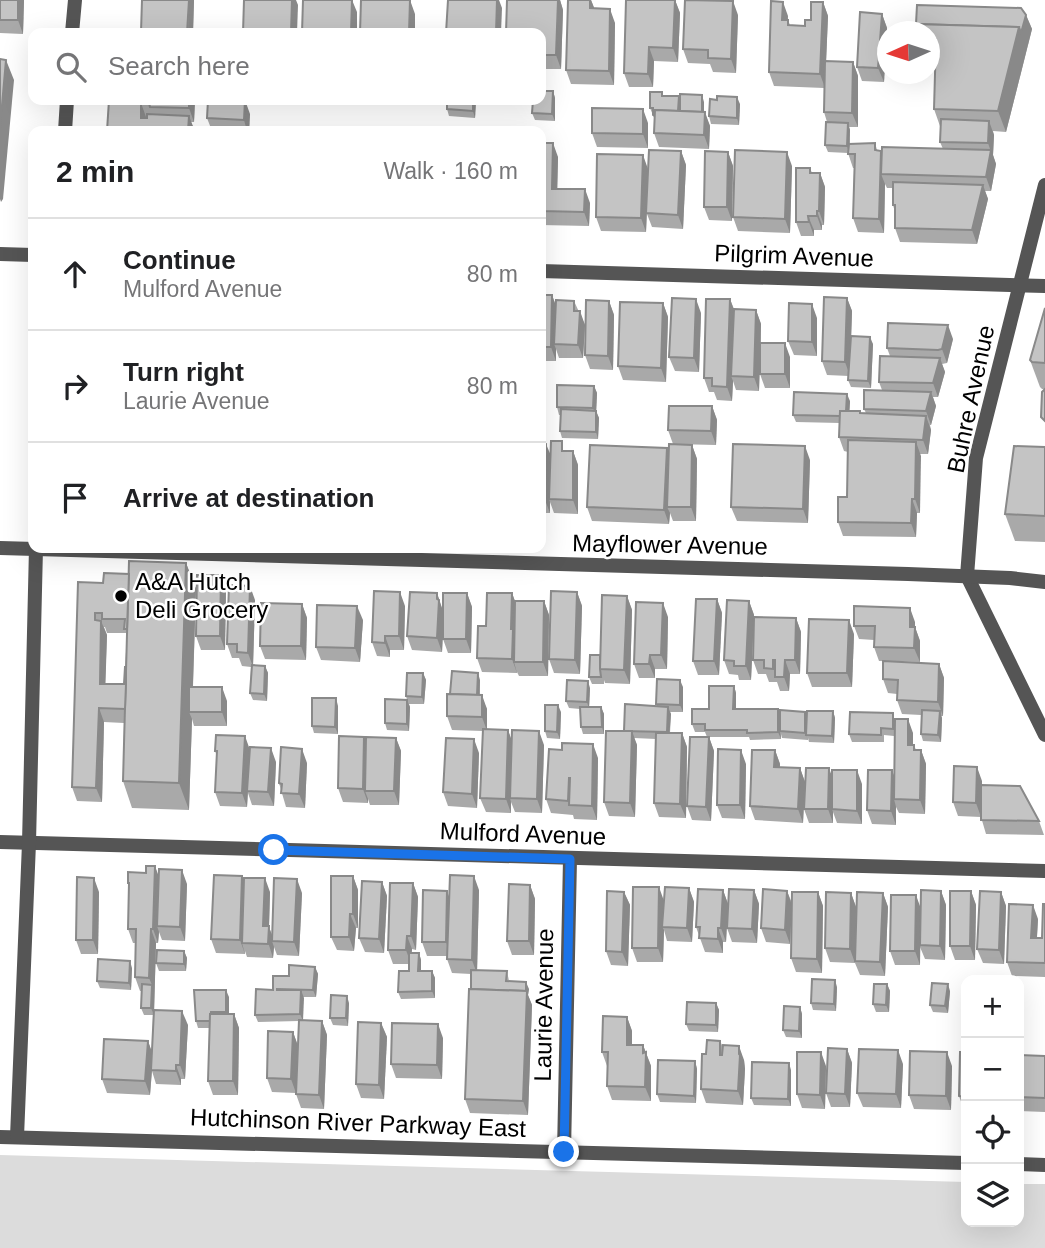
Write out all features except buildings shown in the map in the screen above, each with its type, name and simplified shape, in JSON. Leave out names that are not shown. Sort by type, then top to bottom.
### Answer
[{"type":"street","points":[[72,28],[75,0]]},
{"type":"street","points":[[65,126],[67,105]]},
{"type":"street","name":"Buhre Avenue","points":[[967,576],[976,458],[1045,185]]},
{"type":"street","points":[[0,254],[28,255]]},
{"type":"street","name":"Pilgrim Avenue","points":[[546,271],[1045,286]]},
{"type":"street","name":"Mayflower Avenue","points":[[0,548],[28,548]]},
{"type":"street","points":[[17,1137],[29,843],[36,553]]},
{"type":"street","name":"Mayflower Avenue","points":[[202,553],[967,576],[1045,582]]},
{"type":"street","points":[[967,576],[1045,735]]},
{"type":"street","name":"Mulford Avenue","points":[[0,842],[1045,871]]},
{"type":"street","name":"Laurie Avenue","points":[[564,1152],[570,859]]},
{"type":"street","name":"Hutchinson River Parkway East","points":[[0,1137],[961,1163]]},
{"type":"street","points":[[1024,1164],[1045,1165]]},
{"type":"shaded area","points":[[0,1155],[961,1182],[961,1227],[1024,1227],[1024,1184],[1045,1184],[1045,1248],[0,1248]]},
{"type":"place","name":"A&A Hutch Deli Grocery","points":[[121,596]]},
{"type":"route","points":[[274,850],[570,859],[564,1152]]}]
